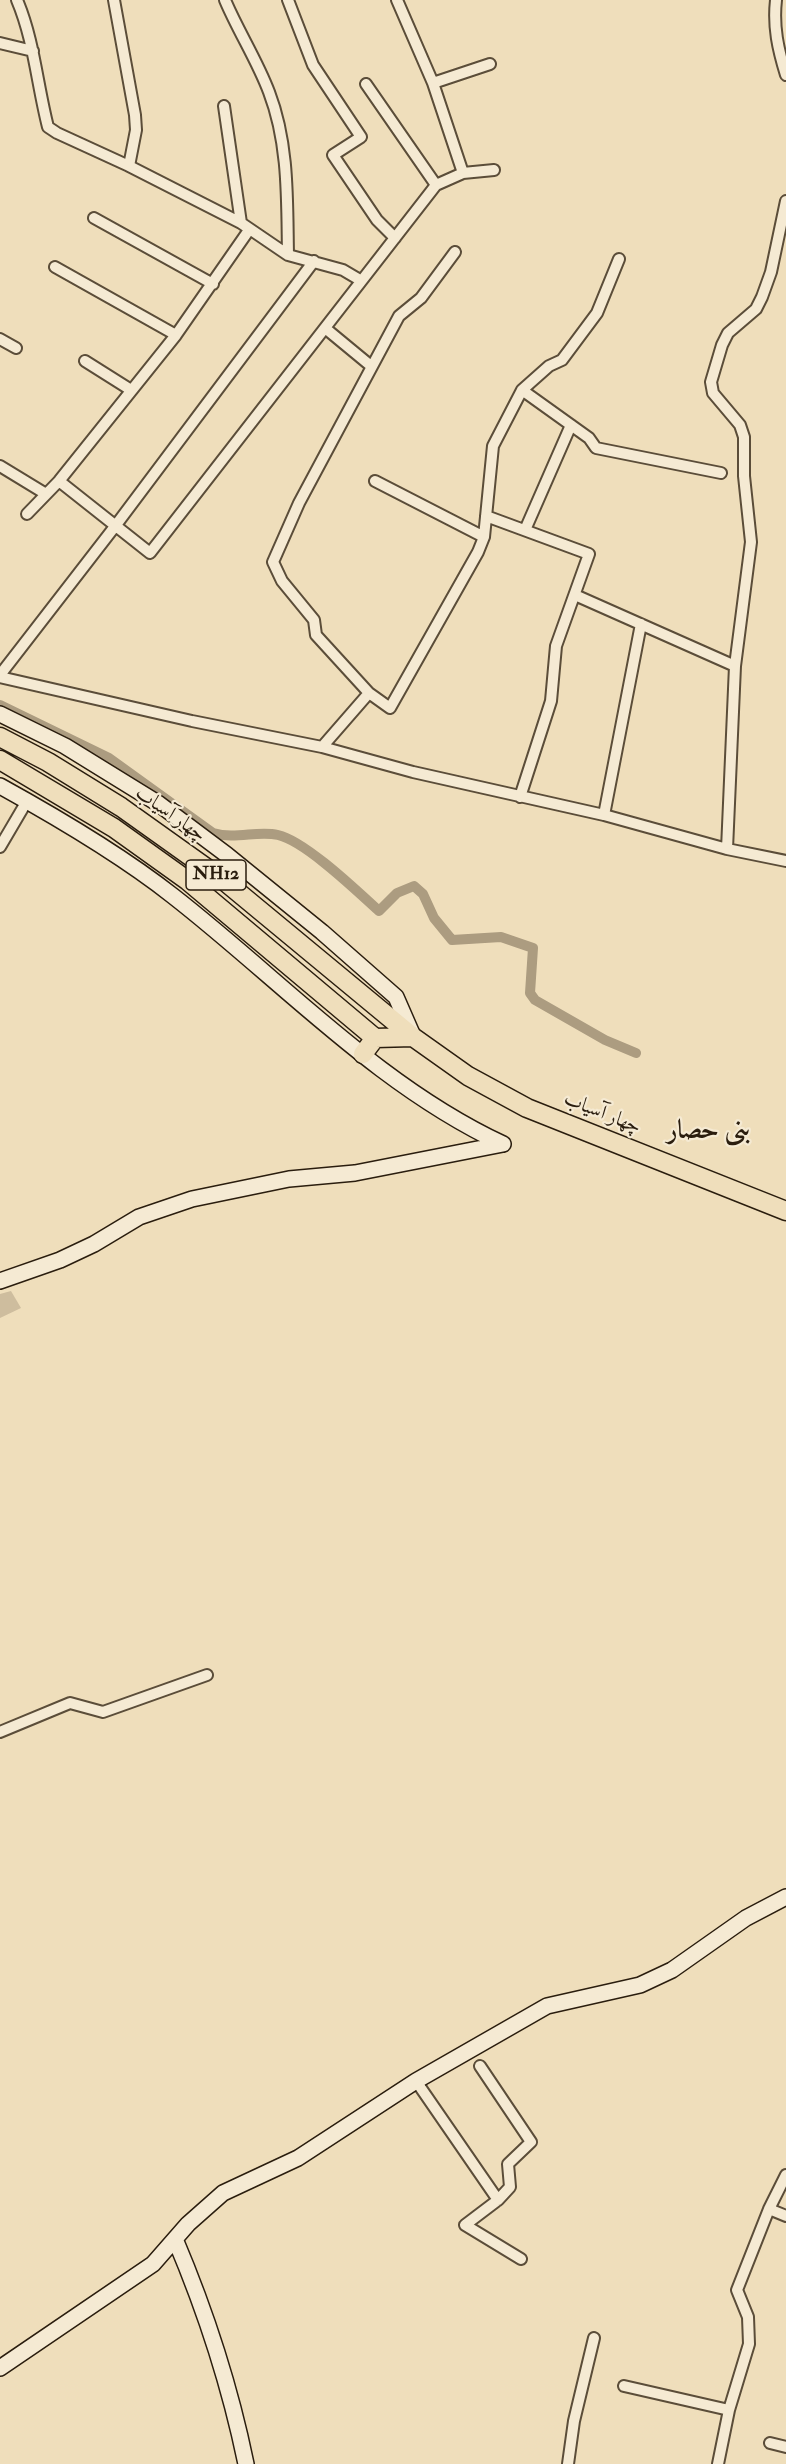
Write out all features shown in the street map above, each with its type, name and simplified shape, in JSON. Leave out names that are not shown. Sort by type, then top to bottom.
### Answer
[{"type":"highway","name":"چهار آسیاب","points":[[0,737],[48,762],[121,807],[222,879],[413,1037],[468,1076],[527,1108],[786,1211]]},
{"type":"highway","name":"NH12","points":[[0,760],[114,828],[188,881],[375,1038]]},
{"type":"highway","points":[[363,1054],[375,1038],[413,1037]]},
{"type":"street","points":[[17,0],[25,18],[48,127],[245,226],[288,255],[343,270],[360,280]]},
{"type":"street","points":[[114,0],[135,115],[136,130],[129,166]]},
{"type":"street","points":[[225,0],[268,91],[276,117],[285,158],[288,255]]},
{"type":"street","points":[[288,0],[313,65],[361,137],[333,155],[377,220],[395,238]]},
{"type":"street","points":[[397,0],[433,83],[463,173]]},
{"type":"street","points":[[776,0],[774,17],[777,46],[786,75]]},
{"type":"street","points":[[0,43],[33,51]]},
{"type":"street","points":[[433,83],[490,64]]},
{"type":"street","points":[[366,84],[436,185]]},
{"type":"street","points":[[27,514],[59,481],[176,335],[213,284],[245,226],[224,106]]},
{"type":"street","points":[[59,481],[150,553],[436,185],[463,173],[494,170]]},
{"type":"street","points":[[727,849],[735,666],[752,542],[744,476],[746,450],[740,425],[719,402],[713,393],[711,382],[728,333],[756,309],[762,297],[771,272],[786,201]]},
{"type":"street","points":[[94,218],[213,284]]},
{"type":"street","points":[[455,252],[421,298],[399,316],[299,503],[273,562],[282,581],[314,620],[316,635],[369,693],[390,708],[478,552],[484,537],[493,446],[522,390],[549,366],[562,360],[597,313],[619,259]]},
{"type":"street","points":[[314,261],[0,676],[192,721],[322,747],[520,797],[604,815],[727,849],[786,861]]},
{"type":"street","points":[[55,267],[176,335]]},
{"type":"street","points":[[325,328],[371,366]]},
{"type":"street","points":[[0,339],[16,348]]},
{"type":"street","points":[[85,361],[131,390]]},
{"type":"street","points":[[522,390],[589,438],[597,448],[721,473]]},
{"type":"street","points":[[525,530],[571,425]]},
{"type":"street","points":[[0,466],[46,494]]},
{"type":"street","points":[[375,481],[484,537]]},
{"type":"street","points":[[486,516],[589,554],[556,646],[551,701],[520,797]]},
{"type":"street","points":[[574,595],[735,666]]},
{"type":"street","points":[[604,815],[641,624]]},
{"type":"street","points":[[322,747],[369,693]]},
{"type":"street","points":[[0,714],[65,746],[159,804],[227,855],[322,932],[396,997],[413,1037]]},
{"type":"street","points":[[0,786],[62,821],[171,895],[408,1089],[477,1132],[503,1144],[355,1173],[289,1179],[192,1199],[139,1217],[86,1248],[0,1281]]},
{"type":"street","points":[[0,847],[27,801]]},
{"type":"street","points":[[0,1732],[70,1703],[103,1712],[207,1675]]},
{"type":"street","points":[[0,2368],[153,2264],[175,2239],[223,2193],[298,2158],[416,2081],[547,2006],[640,1985],[672,1971],[746,1918],[786,1897]]},
{"type":"street","points":[[480,2066],[531,2142],[508,2164],[510,2187],[498,2200],[465,2225],[521,2259]]},
{"type":"street","points":[[416,2081],[498,2200]]},
{"type":"street","points":[[718,2464],[729,2410],[749,2344],[748,2317],[737,2290],[769,2209],[786,2175]]},
{"type":"street","points":[[769,2209],[786,2216]]},
{"type":"street","points":[[175,2239],[201,2301],[219,2354],[246,2464]]},
{"type":"street","points":[[568,2464],[574,2421],[594,2338]]},
{"type":"street","points":[[624,2386],[729,2410]]},
{"type":"street","points":[[770,2443],[786,2447]]},
{"type":"shaded area","points":[[11,1291],[21,1308],[0,1318],[0,1294]]},
{"type":"waterway","points":[[0,705],[109,758],[213,833],[230,836],[270,834],[289,839],[316,856],[379,911],[397,893],[414,886],[423,894],[434,918],[452,940],[501,937],[533,948],[530,993],[535,1000],[605,1040],[636,1053]]},
{"type":"district","name":"بنی حصار","points":[[709,1132]]}]
